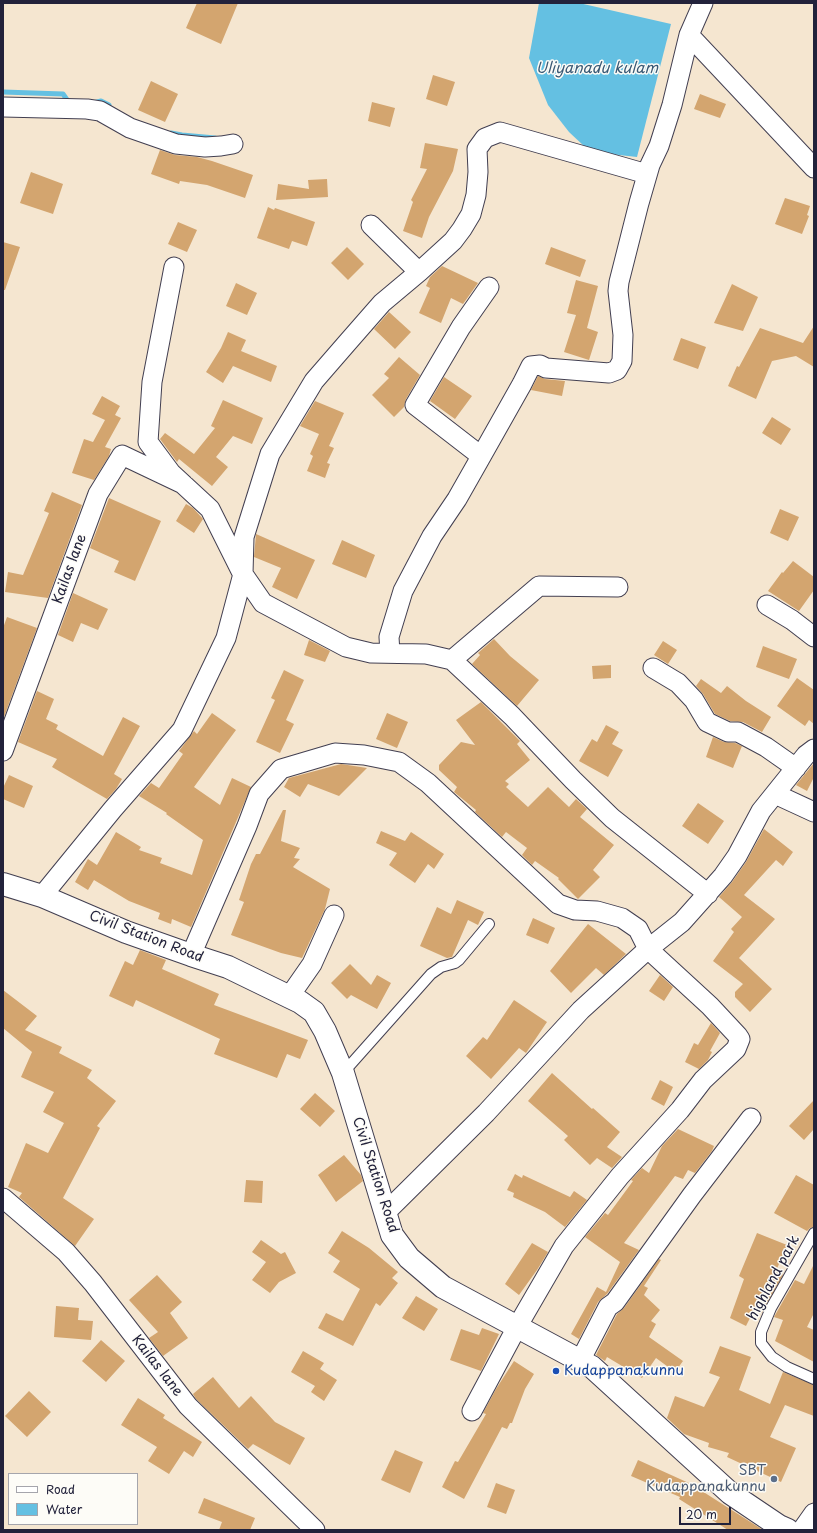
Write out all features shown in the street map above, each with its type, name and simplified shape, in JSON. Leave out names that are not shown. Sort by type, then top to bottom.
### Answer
[{"type":"main road","name":"Civil Station Road","points":[[3,884],[42,896],[126,932],[228,967],[300,1002],[314,1012],[326,1031],[343,1073],[392,1235],[409,1258],[443,1287],[592,1367],[730,1493],[782,1529]]},
{"type":"street","points":[[390,653],[389,637],[403,591],[432,536],[457,498],[531,366],[540,365],[546,368],[608,373],[617,370],[622,361],[623,335],[618,291],[619,282],[647,174],[659,146],[672,105],[688,35],[703,3]]},
{"type":"street","points":[[688,35],[814,168]]},
{"type":"street","points":[[3,107],[87,109],[100,111],[130,128],[176,144],[205,147],[233,144]]},
{"type":"street","points":[[42,896],[182,730],[226,638],[243,574],[244,537],[270,454],[314,381],[382,303],[419,272],[452,241],[462,229],[471,214],[476,195],[478,172],[476,149],[485,138],[500,132],[647,174]]},
{"type":"street","points":[[371,225],[419,272]]},
{"type":"street","points":[[174,267],[152,382],[148,442],[171,473],[210,509],[243,574],[263,603],[346,647],[371,653],[426,654],[452,660],[512,716],[572,780],[612,818],[708,894]]},
{"type":"street","points":[[481,456],[415,405],[461,327],[489,287]]},
{"type":"street","name":"Kailas lane","points":[[3,751],[98,494],[122,455],[183,484]]},
{"type":"street","points":[[452,660],[539,586],[618,588]]},
{"type":"street","points":[[767,605],[792,620],[814,636]]},
{"type":"street","points":[[653,668],[678,684],[694,700],[707,722],[728,732],[738,732],[766,747],[796,768]]},
{"type":"street","points":[[385,1213],[486,1113],[581,1010],[648,949],[682,922],[708,894],[737,856],[761,811],[806,755],[814,749]]},
{"type":"street","points":[[191,955],[247,826],[259,794],[280,770],[335,753],[364,755],[399,762],[428,783],[558,904],[575,910],[597,911],[622,918],[638,929],[648,949],[734,1030],[740,1039],[740,1043],[736,1049],[703,1080],[680,1110],[620,1176],[564,1246],[517,1327],[472,1411]]},
{"type":"street","points":[[775,794],[814,812]]},
{"type":"street","points":[[289,997],[312,964],[334,915]]},
{"type":"street","points":[[580,1361],[608,1307],[614,1302],[687,1201],[751,1118]]},
{"type":"street","name":"Kailas lane","points":[[3,1198],[66,1252],[93,1283],[188,1406],[315,1530]]},
{"type":"street","points":[[802,1530],[814,1513]]},
{"type":"lane","points":[[343,1073],[431,974],[441,967],[455,963],[459,960],[489,924]]},
{"type":"lane","name":"highland park","points":[[814,1233],[771,1308],[761,1332],[761,1343],[772,1357],[786,1367],[814,1379]]},
{"type":"water","name":"Uliyanadu kulam","points":[[539,3],[579,3],[671,24],[637,157],[601,153],[585,147],[569,132],[548,105],[529,58]]},
{"type":"building","points":[[197,3],[238,3],[221,44],[186,28]]},
{"type":"building","points":[[433,75],[455,82],[447,106],[426,99]]},
{"type":"building","points":[[151,81],[178,94],[165,122],[138,110]]},
{"type":"building","points":[[700,94],[726,104],[720,118],[694,109]]},
{"type":"building","points":[[372,102],[395,108],[390,127],[368,121]]},
{"type":"building","points":[[425,143],[458,149],[453,171],[429,217],[422,238],[403,231],[413,202],[411,200],[427,169],[420,168]]},
{"type":"building","points":[[160,150],[175,155],[197,157],[212,161],[253,175],[245,198],[207,185],[180,181],[179,184],[151,174]]},
{"type":"building","points":[[31,172],[63,184],[53,214],[20,203]]},
{"type":"building","points":[[327,179],[328,197],[276,200],[278,184],[309,189],[308,180]]},
{"type":"building","points":[[785,198],[810,206],[807,215],[809,216],[802,234],[775,224]]},
{"type":"building","points":[[268,207],[315,222],[307,246],[292,241],[289,249],[257,238]]},
{"type":"building","points":[[178,222],[197,230],[187,252],[168,244]]},
{"type":"building","points":[[3,242],[20,247],[5,290],[3,290]]},
{"type":"building","points":[[347,247],[364,264],[348,280],[331,263]]},
{"type":"building","points":[[551,247],[586,260],[580,277],[545,264]]},
{"type":"building","points":[[442,266],[478,283],[463,304],[451,298],[441,323],[419,313],[430,288],[426,286],[430,277]]},
{"type":"building","points":[[576,280],[598,286],[587,328],[598,332],[589,360],[564,352],[576,315],[567,313]]},
{"type":"building","points":[[236,283],[257,293],[247,315],[226,306]]},
{"type":"building","points":[[732,284],[758,297],[743,331],[714,323]]},
{"type":"building","points":[[389,312],[411,332],[395,349],[374,329]]},
{"type":"building","points":[[814,326],[814,367],[796,356],[772,361],[756,399],[728,386],[737,366],[739,367],[760,328],[803,343]]},
{"type":"building","points":[[228,332],[246,340],[241,351],[277,366],[271,382],[233,366],[223,383],[206,372],[221,348]]},
{"type":"building","points":[[681,338],[706,347],[698,369],[673,360]]},
{"type":"building","points":[[399,357],[420,375],[406,399],[404,407],[394,417],[372,395],[389,378],[384,374]]},
{"type":"building","points":[[538,376],[545,379],[565,381],[562,396],[531,390]]},
{"type":"building","points":[[444,377],[472,396],[455,419],[430,401]]},
{"type":"building","points":[[102,396],[120,406],[115,415],[121,418],[105,447],[111,449],[109,456],[94,480],[72,473],[84,439],[93,442],[105,420],[92,414]]},
{"type":"building","points":[[223,400],[263,418],[252,444],[233,436],[216,457],[228,467],[212,486],[179,459],[177,462],[160,439],[165,433],[194,454],[215,428],[211,426]]},
{"type":"building","points":[[315,401],[344,413],[329,446],[334,448],[327,463],[330,464],[325,478],[307,471],[313,456],[310,454],[319,434],[300,426]]},
{"type":"building","points":[[772,417],[791,429],[781,445],[762,433]]},
{"type":"building","points":[[52,492],[82,505],[48,598],[5,592],[8,572],[23,575],[49,513],[44,511]]},
{"type":"building","points":[[109,498],[161,521],[135,581],[114,572],[119,561],[90,548]]},
{"type":"building","points":[[186,504],[193,508],[203,519],[194,533],[176,521]]},
{"type":"building","points":[[780,509],[799,517],[788,541],[770,533]]},
{"type":"building","points":[[256,534],[315,560],[297,599],[272,587],[281,568],[254,557]]},
{"type":"building","points":[[342,540],[375,555],[366,578],[332,564]]},
{"type":"building","points":[[793,561],[814,577],[814,590],[799,611],[768,591],[782,572],[783,573]]},
{"type":"building","points":[[73,593],[108,609],[98,630],[81,623],[73,642],[58,635]]},
{"type":"building","points":[[7,617],[37,628],[4,717],[3,628]]},
{"type":"building","points":[[494,639],[510,656],[539,680],[517,706],[472,664],[480,655],[478,653]]},
{"type":"building","points":[[309,640],[330,651],[325,662],[304,655]]},
{"type":"building","points":[[663,641],[677,650],[668,664],[654,655]]},
{"type":"building","points":[[763,646],[797,659],[789,679],[756,667]]},
{"type":"building","points":[[611,665],[611,678],[593,679],[592,666]]},
{"type":"building","points":[[284,670],[304,680],[286,720],[294,724],[280,753],[256,742],[275,700],[271,698]]},
{"type":"building","points":[[797,678],[814,690],[814,724],[809,720],[805,726],[777,706]]},
{"type":"building","points":[[701,679],[721,693],[727,686],[746,701],[771,717],[762,732],[743,722],[730,721],[715,714],[703,694],[696,686]]},
{"type":"building","points":[[37,691],[54,699],[46,719],[58,725],[56,729],[103,756],[123,717],[140,726],[114,774],[122,779],[107,799],[52,767],[57,759],[18,742]]},
{"type":"building","points":[[481,702],[520,741],[517,744],[530,760],[505,781],[509,784],[506,787],[528,807],[548,787],[569,807],[576,799],[587,809],[580,817],[614,845],[593,870],[600,877],[578,899],[558,879],[559,878],[535,861],[532,865],[522,855],[527,848],[506,832],[502,837],[475,812],[476,810],[454,792],[457,787],[439,770],[439,765],[461,742],[475,745],[456,720]]},
{"type":"building","points":[[212,713],[236,730],[194,787],[220,805],[232,778],[251,787],[191,927],[172,919],[171,924],[158,919],[160,913],[129,901],[94,880],[88,890],[75,882],[88,859],[97,865],[116,832],[141,847],[139,850],[162,858],[160,863],[192,875],[203,840],[166,814],[167,813],[139,796],[151,783],[159,788],[183,754],[179,751],[194,731],[197,734]]},
{"type":"building","points":[[387,713],[408,722],[397,748],[376,739]]},
{"type":"building","points":[[606,725],[619,732],[612,744],[623,750],[608,777],[579,761],[592,739],[597,742]]},
{"type":"building","points":[[713,737],[724,742],[735,743],[742,746],[733,768],[706,757]]},
{"type":"building","points":[[814,763],[814,777],[807,791],[796,785]]},
{"type":"building","points":[[341,764],[367,768],[339,796],[308,784],[300,797],[284,787],[289,778]]},
{"type":"building","points":[[9,775],[33,786],[24,808],[3,799],[3,788]]},
{"type":"building","points":[[698,803],[724,821],[708,844],[682,826]]},
{"type":"building","points":[[283,810],[286,810],[281,841],[300,848],[294,858],[300,859],[293,867],[330,889],[325,909],[302,958],[281,953],[231,935],[244,902],[239,900],[251,864],[256,854],[260,854]]},
{"type":"building","points":[[764,829],[793,852],[783,866],[776,860],[744,895],[775,919],[739,958],[772,989],[750,1012],[735,997],[735,992],[743,984],[713,961],[734,932],[731,929],[742,917],[719,897],[746,862]]},
{"type":"building","points":[[381,831],[405,841],[411,832],[444,854],[434,869],[428,864],[415,883],[389,865],[397,853],[376,843]]},
{"type":"building","points":[[457,900],[484,912],[478,925],[468,920],[452,957],[447,958],[420,946],[437,907],[451,914]]},
{"type":"building","points":[[533,918],[555,928],[548,944],[526,935]]},
{"type":"building","points":[[588,924],[626,954],[604,975],[596,968],[571,993],[550,971]]},
{"type":"building","points":[[140,950],[166,960],[162,969],[219,994],[214,1005],[308,1040],[300,1059],[287,1054],[277,1078],[214,1054],[220,1039],[136,1000],[133,1007],[109,996],[125,961],[133,965]]},
{"type":"building","points":[[350,964],[371,985],[377,975],[391,983],[377,1009],[351,995],[347,999],[331,983]]},
{"type":"building","points":[[660,975],[673,987],[664,1001],[649,991]]},
{"type":"building","points":[[3,990],[37,1016],[25,1030],[62,1047],[59,1053],[92,1070],[87,1078],[116,1101],[97,1126],[100,1128],[63,1198],[94,1219],[75,1246],[19,1197],[22,1193],[8,1187],[26,1143],[48,1153],[64,1123],[43,1112],[54,1092],[21,1077],[32,1052],[3,1028]]},
{"type":"building","points":[[514,1000],[547,1022],[526,1053],[519,1048],[491,1079],[466,1056],[483,1037],[487,1040]]},
{"type":"building","points":[[711,1023],[720,1033],[710,1051],[712,1052],[708,1060],[699,1069],[685,1062],[694,1043],[698,1045]]},
{"type":"building","points":[[552,1073],[620,1132],[607,1147],[622,1157],[612,1168],[597,1158],[590,1165],[564,1140],[568,1136],[528,1101]]},
{"type":"building","points":[[660,1080],[673,1087],[664,1106],[651,1099]]},
{"type":"building","points":[[315,1093],[335,1111],[320,1127],[300,1109]]},
{"type":"building","points":[[814,1100],[814,1129],[804,1140],[789,1126]]},
{"type":"building","points":[[678,1129],[714,1146],[712,1151],[695,1173],[688,1170],[683,1179],[675,1176],[624,1243],[639,1250],[607,1294],[598,1302],[579,1339],[571,1334],[597,1287],[606,1292],[620,1262],[585,1237],[605,1213],[608,1215],[633,1181],[631,1180],[642,1168],[649,1173],[662,1146]]},
{"type":"building","points":[[344,1155],[361,1175],[363,1181],[336,1202],[318,1175]]},
{"type":"building","points":[[515,1174],[522,1178],[523,1175],[570,1197],[574,1191],[587,1200],[565,1227],[545,1212],[513,1197],[514,1193],[507,1190]]},
{"type":"building","points":[[796,1175],[814,1185],[814,1227],[807,1231],[774,1213]]},
{"type":"building","points":[[246,1180],[263,1181],[262,1203],[244,1202]]},
{"type":"building","points":[[342,1231],[369,1248],[398,1272],[392,1278],[398,1283],[380,1306],[376,1303],[353,1346],[318,1328],[326,1313],[343,1321],[360,1289],[333,1272],[340,1261],[328,1253]]},
{"type":"building","points":[[757,1233],[787,1245],[776,1271],[783,1275],[762,1313],[754,1310],[746,1326],[730,1318],[744,1279],[739,1276]]},
{"type":"building","points":[[261,1240],[281,1254],[285,1252],[296,1273],[279,1282],[270,1293],[252,1280],[266,1262],[252,1252]]},
{"type":"building","points":[[532,1243],[548,1252],[519,1295],[505,1284]]},
{"type":"building","points":[[659,1259],[661,1260],[644,1286],[648,1288],[644,1295],[660,1310],[651,1321],[656,1324],[649,1337],[683,1361],[675,1372],[656,1358],[642,1378],[607,1357],[605,1361],[596,1355],[617,1314],[624,1308]]},
{"type":"building","points":[[814,1264],[814,1313],[807,1327],[814,1330],[814,1362],[775,1341],[783,1320],[774,1317],[795,1280],[804,1284]]},
{"type":"building","points":[[157,1275],[182,1302],[170,1313],[188,1338],[163,1356],[149,1338],[158,1332],[129,1300]]},
{"type":"building","points":[[416,1296],[438,1309],[424,1331],[402,1318]]},
{"type":"building","points":[[56,1306],[79,1308],[78,1320],[93,1321],[91,1340],[54,1337]]},
{"type":"building","points":[[482,1328],[499,1334],[481,1371],[450,1360],[461,1329],[479,1335]]},
{"type":"building","points":[[101,1340],[125,1361],[106,1382],[82,1361]]},
{"type":"building","points":[[720,1346],[751,1357],[739,1390],[770,1404],[783,1372],[814,1385],[814,1416],[785,1405],[770,1437],[796,1448],[781,1482],[727,1457],[729,1453],[708,1447],[709,1443],[684,1434],[667,1418],[675,1396],[704,1407],[720,1377],[709,1373]]},
{"type":"building","points":[[303,1351],[324,1363],[320,1369],[337,1380],[324,1401],[311,1392],[315,1386],[291,1372]]},
{"type":"building","points":[[514,1361],[534,1374],[525,1389],[512,1423],[510,1423],[507,1429],[502,1427],[464,1499],[442,1487],[455,1461],[458,1462],[486,1414],[483,1413]]},
{"type":"building","points":[[213,1377],[239,1408],[251,1396],[275,1422],[305,1438],[290,1465],[253,1444],[248,1449],[196,1399],[193,1394]]},
{"type":"building","points":[[29,1391],[51,1412],[27,1437],[5,1416]]},
{"type":"building","points":[[138,1398],[165,1415],[163,1418],[202,1442],[193,1457],[184,1451],[169,1474],[148,1461],[157,1447],[121,1425]]},
{"type":"building","points":[[395,1450],[423,1462],[410,1493],[381,1480]]},
{"type":"building","points":[[638,1460],[691,1484],[763,1530],[728,1530],[679,1499],[680,1497],[631,1476]]},
{"type":"building","points":[[496,1483],[515,1490],[506,1514],[487,1507]]},
{"type":"building","points":[[204,1498],[255,1518],[250,1530],[219,1530],[222,1522],[198,1513]]},
{"type":"waterway","points":[[3,92],[63,94],[70,104]]},
{"type":"waterway","points":[[93,103],[101,101],[109,105]]},
{"type":"waterway","points":[[171,133],[215,138]]},
{"type":"place","name":"Kudappanakunnu","points":[[556,1371]]},
{"type":"place","name":"SBT Kudappanakunnu","points":[[774,1479]]}]
